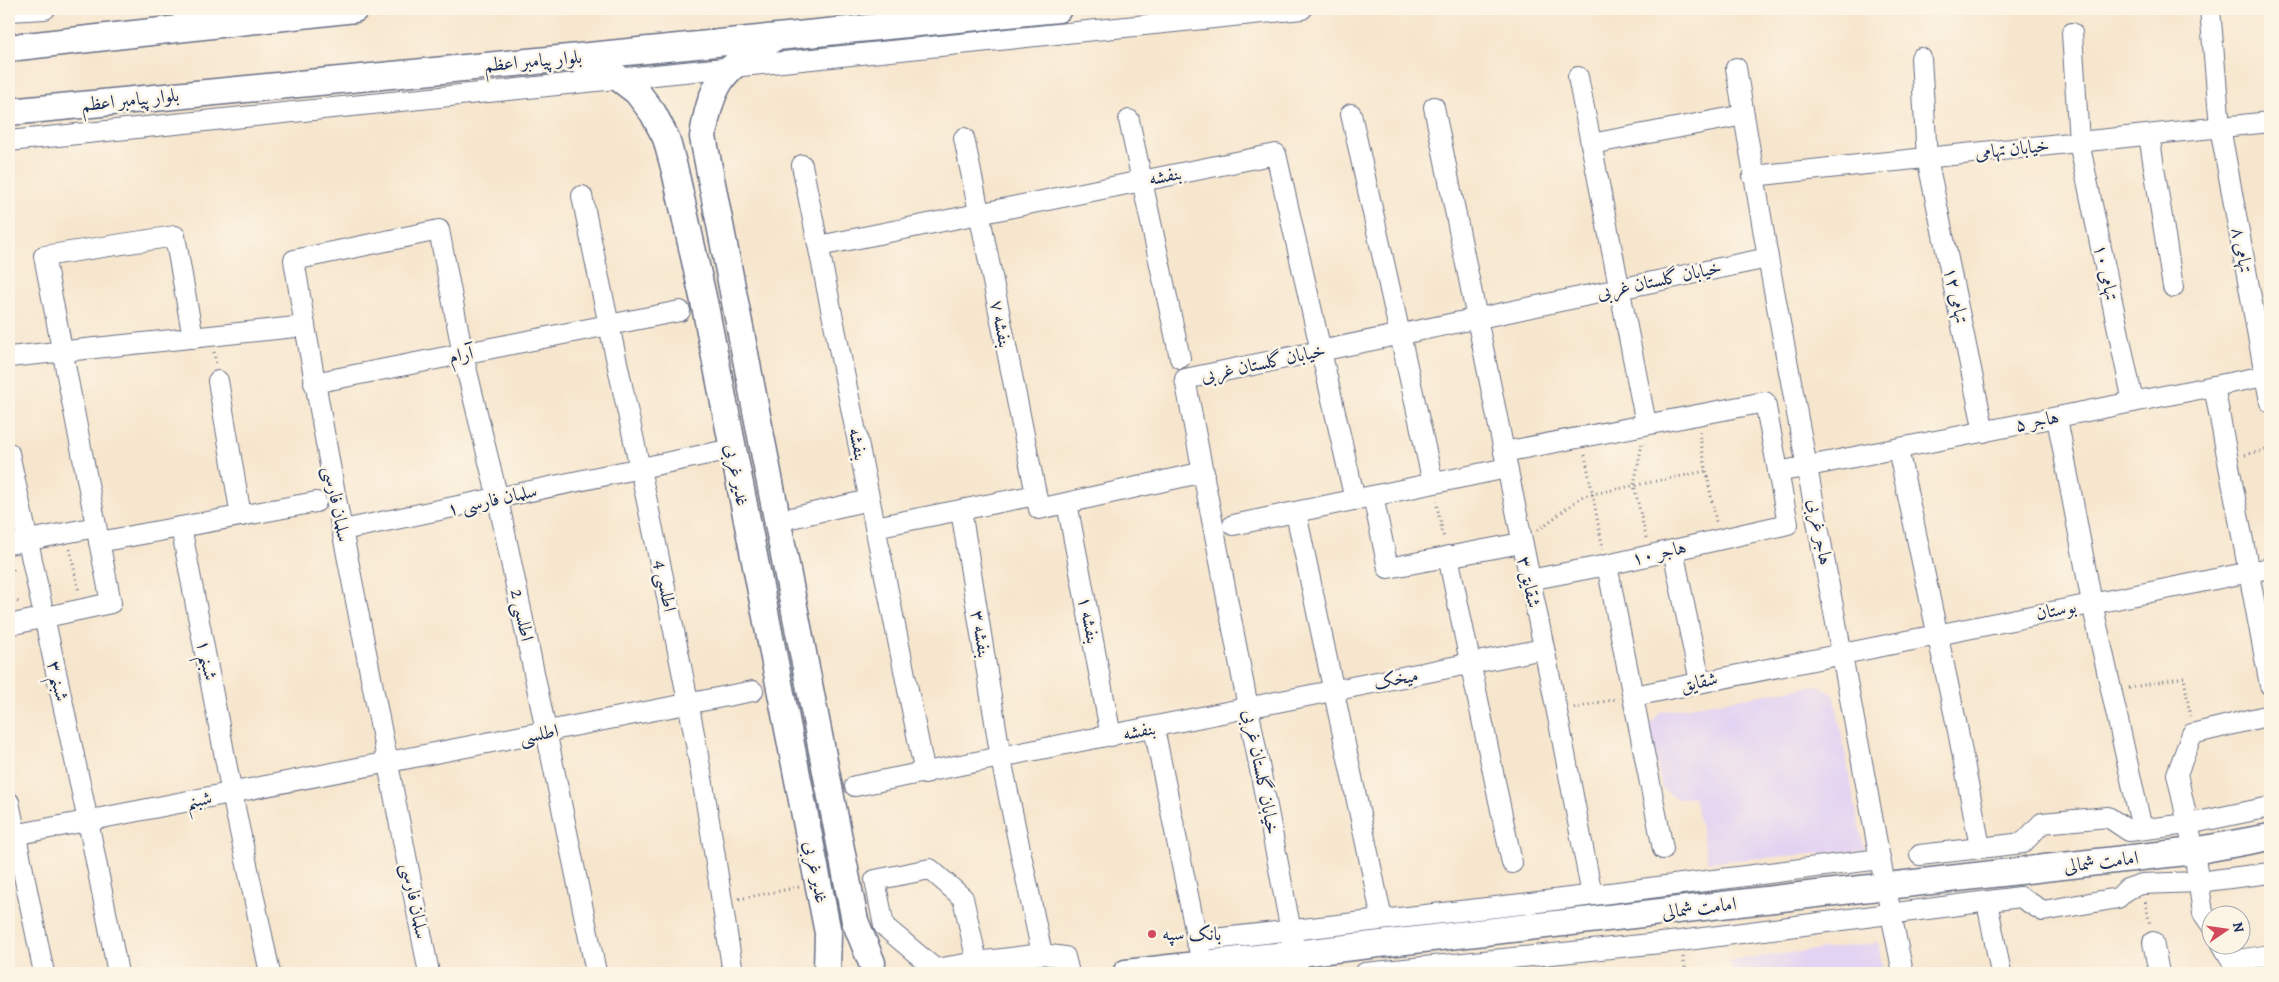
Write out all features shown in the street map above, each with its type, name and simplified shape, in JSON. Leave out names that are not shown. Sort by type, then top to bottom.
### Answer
[{"type":"main road","points":[[9,48],[355,9]]},
{"type":"main road","name":"بلوار پیامبر اعظم","points":[[9,112],[778,39],[1058,9]]},
{"type":"main road","name":"غدیر غربی","points":[[778,39],[741,57],[721,79],[707,106],[703,137],[856,921],[880,968]]},
{"type":"main road","name":"غدیر غربی","points":[[542,60],[584,60],[619,78],[637,92],[653,113],[666,138],[705,306],[828,933],[825,971]]},
{"type":"main road","points":[[675,171],[678,160],[688,154],[700,155],[708,163]]},
{"type":"main road","name":"امامت شمالی","points":[[1126,973],[1154,972],[1199,953],[1296,953],[2194,851],[2270,837]]},
{"type":"main road","points":[[825,971],[849,960],[880,968]]},
{"type":"street","points":[[9,11],[45,9]]},
{"type":"street","points":[[180,9],[238,23]]},
{"type":"street","points":[[9,141],[1302,9]]},
{"type":"street","name":"تهامی ۸","points":[[2210,9],[2220,127],[2270,402]]},
{"type":"street","name":"تهامی ۱۰","points":[[2072,33],[2079,142],[2133,402]]},
{"type":"street","name":"تهامی ۱۲","points":[[1920,58],[1927,158],[1984,432]]},
{"type":"street","name":"هاجر غربی","points":[[1736,68],[1768,258],[1885,887],[1903,973]]},
{"type":"street","points":[[1578,77],[1646,424]]},
{"type":"street","name":"شقایق ۳","points":[[1434,107],[1521,543],[1557,712],[1592,895]]},
{"type":"street","points":[[1352,114],[1433,483]]},
{"type":"street","points":[[1591,144],[1744,115]]},
{"type":"street","points":[[1128,120],[1180,358]]},
{"type":"street","name":"خیابان تهامی","points":[[1753,176],[2270,122]]},
{"type":"street","points":[[2149,135],[2173,287]]},
{"type":"street","name":"بنفشه ۷","points":[[964,138],[1037,502]]},
{"type":"street","name":"بنفشه","points":[[1249,708],[925,774],[819,246],[1276,154],[1321,351]]},
{"type":"street","points":[[802,165],[819,246]]},
{"type":"street","name":"اطلسی 4","points":[[582,196],[608,327],[641,468],[689,704],[733,973]]},
{"type":"street","name":"سلمان فارسی","points":[[428,973],[314,383],[294,260],[439,230]]},
{"type":"street","name":"اطلسی 2","points":[[439,230],[463,355],[498,499],[596,972]]},
{"type":"street","points":[[9,625],[111,604],[44,256],[175,236],[202,337]]},
{"type":"street","name":"خیابان گلستان غربی","points":[[1296,953],[1185,379],[1768,258]]},
{"type":"street","name":"آرام","points":[[314,383],[608,327],[680,311]]},
{"type":"street","points":[[9,357],[305,326]]},
{"type":"street","points":[[1321,351],[1364,498],[1388,568],[1521,543]]},
{"type":"street","name":"هاجر ۵","points":[[1778,472],[2265,376]]},
{"type":"street","points":[[218,381],[241,516]]},
{"type":"street","points":[[2214,386],[2270,685]]},
{"type":"street","points":[[1232,525],[1433,483],[1582,437],[1764,402],[1778,472]]},
{"type":"street","points":[[2057,418],[2092,603],[2142,829]]},
{"type":"street","points":[[1898,449],[1958,731],[1980,847]]},
{"type":"street","name":"سلمان فارسی ۱","points":[[343,530],[732,450]]},
{"type":"street","name":"شبنم ۳","points":[[9,453],[18,542],[44,617],[88,821],[118,973]]},
{"type":"street","points":[[875,527],[961,510],[1037,502],[1067,503],[1204,472]]},
{"type":"street","name":"هاجر ۱۰","points":[[1529,580],[1649,556],[1788,524],[1778,472]]},
{"type":"street","points":[[778,521],[870,500]]},
{"type":"street","points":[[18,542],[66,532],[98,534],[181,527],[316,502]]},
{"type":"street","name":"بنفشه ۱","points":[[1067,503],[1111,736]]},
{"type":"street","name":"بنفشه ۳","points":[[961,510],[1001,758],[1042,954]]},
{"type":"street","points":[[1296,513],[1382,919]]},
{"type":"street","name":"شبنم ۱","points":[[181,527],[232,794],[270,973]]},
{"type":"street","points":[[1673,550],[1700,682]]},
{"type":"street","points":[[1448,556],[1512,863]]},
{"type":"street","points":[[1607,565],[1663,848]]},
{"type":"street","name":"بوستان","points":[[1841,653],[2270,568]]},
{"type":"street","name":"میخک","points":[[1249,708],[1543,649]]},
{"type":"street","name":"شقایق","points":[[1634,696],[1841,653]]},
{"type":"street","name":"اطلسی","points":[[389,764],[753,691]]},
{"type":"street","points":[[2202,907],[2194,851],[2177,774],[2192,734],[2270,715]]},
{"type":"street","points":[[1154,728],[1199,953]]},
{"type":"street","name":"شبنم","points":[[13,836],[389,764]]},
{"type":"street","points":[[855,786],[925,774]]},
{"type":"street","points":[[9,802],[13,836],[44,973]]},
{"type":"street","points":[[1920,855],[2023,842],[2042,823],[2108,816],[2129,830],[2188,824],[2270,807]]},
{"type":"street","points":[[1296,953],[1382,919],[1880,859]]},
{"type":"street","points":[[977,962],[963,898],[930,870],[875,880],[884,926],[935,969],[1042,954],[1065,957],[1069,973]]},
{"type":"street","points":[[1365,973],[1662,943],[2020,897],[2043,911],[2118,898],[2127,889],[2142,884],[2198,882],[2270,873]]},
{"type":"street","points":[[1987,902],[2001,973]]},
{"type":"street","points":[[2153,942],[2159,973]]},
{"type":"street","points":[[2228,954],[2232,960],[2270,955]]},
{"type":"path","points":[[202,337],[218,381]]},
{"type":"path","points":[[1696,414],[1719,540]]},
{"type":"path","points":[[1646,424],[1634,486],[1649,556]]},
{"type":"path","points":[[1582,437],[1591,494],[1607,565]]},
{"type":"path","points":[[2227,458],[2270,449]]},
{"type":"path","points":[[1521,543],[1583,496],[1706,471]]},
{"type":"path","points":[[1433,483],[1448,556]]},
{"type":"path","points":[[66,532],[82,609]]},
{"type":"path","points":[[2112,691],[2184,677],[2192,734]]},
{"type":"path","points":[[1557,712],[1634,696]]},
{"type":"path","points":[[722,902],[818,883]]},
{"type":"path","points":[[2142,884],[2153,942]]},
{"type":"shaded area","points":[[1819,685],[1834,695],[1864,850],[1708,862],[1694,797],[1676,799],[1662,788],[1649,726],[1660,712]]},
{"type":"shaded area","points":[[1878,943],[1884,973],[1732,973],[1729,960]]},
{"type":"place","name":"بانک سپه","points":[[1152,934]]}]
